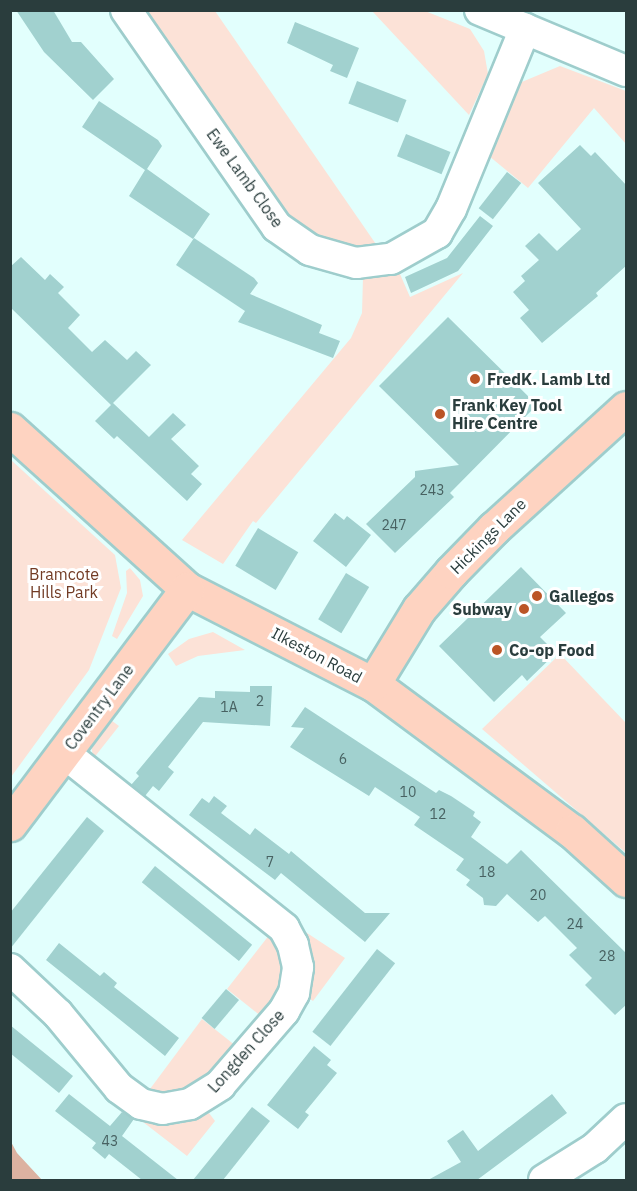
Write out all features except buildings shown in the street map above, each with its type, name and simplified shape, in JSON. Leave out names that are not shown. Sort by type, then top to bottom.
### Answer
[{"type":"main road","name":"Hickings Lane","points":[[373,684],[419,609],[451,572],[494,528],[627,408]]},
{"type":"main road","name":"Ilkeston Road","points":[[10,429],[187,589],[373,684],[572,831],[627,880]]},
{"type":"main road","name":"Coventry Lane","points":[[10,824],[187,589]]},
{"type":"street","name":"Ewe Lamb Close","points":[[126,10],[277,227],[310,250],[356,263],[391,259],[437,233],[451,209],[525,29]]},
{"type":"street","points":[[480,10],[627,71]]},
{"type":"street","name":"Longden Close","points":[[10,969],[58,1014],[119,1088],[141,1104],[162,1109],[190,1104],[220,1085],[284,1011],[296,986],[298,967],[293,945],[279,923],[64,753]]},
{"type":"street","points":[[544,1180],[595,1148],[627,1119]]},
{"type":"green space","points":[[143,11],[215,11],[380,250],[334,251],[293,224]]},
{"type":"green space","points":[[425,11],[470,29],[484,51],[488,74],[469,115],[373,12]]},
{"type":"green space","points":[[560,66],[626,91],[626,144],[594,108],[528,188],[489,156],[517,84]]},
{"type":"green space","points":[[463,273],[256,523],[253,521],[223,564],[182,540],[351,338],[362,313],[363,277],[400,274],[410,297]]},
{"type":"green space","name":"Bramcote Hills Park","points":[[11,460],[115,555],[121,588],[89,670],[11,777]]},
{"type":"green space","points":[[130,568],[140,580],[143,596],[117,639],[112,636],[127,593],[126,571]]},
{"type":"green space","points":[[213,632],[245,650],[198,656],[176,666],[168,654],[189,639]]},
{"type":"green space","points":[[560,654],[626,723],[626,853],[482,729]]},
{"type":"green space","points":[[108,718],[119,726],[93,759],[91,741]]},
{"type":"green space","points":[[304,931],[345,958],[313,1001],[307,997],[311,956]]},
{"type":"green space","points":[[270,934],[284,958],[281,990],[262,1017],[227,989]]},
{"type":"green space","points":[[202,1019],[236,1046],[202,1083],[181,1092],[147,1093]]},
{"type":"green space","points":[[209,1113],[215,1121],[187,1156],[143,1122],[179,1124]]},
{"type":"shaded area","points":[[10,1140],[17,1153],[42,1180],[11,1180]]},
{"type":"place","name":"FredK. Lamb Ltd","points":[[475,379]]},
{"type":"place","name":"Frank Key Tool Hire Centre","points":[[440,414]]},
{"type":"place","name":"Gallegos","points":[[537,596]]},
{"type":"place","name":"Subway","points":[[524,609]]},
{"type":"place","name":"Co-op Food","points":[[497,650]]}]
